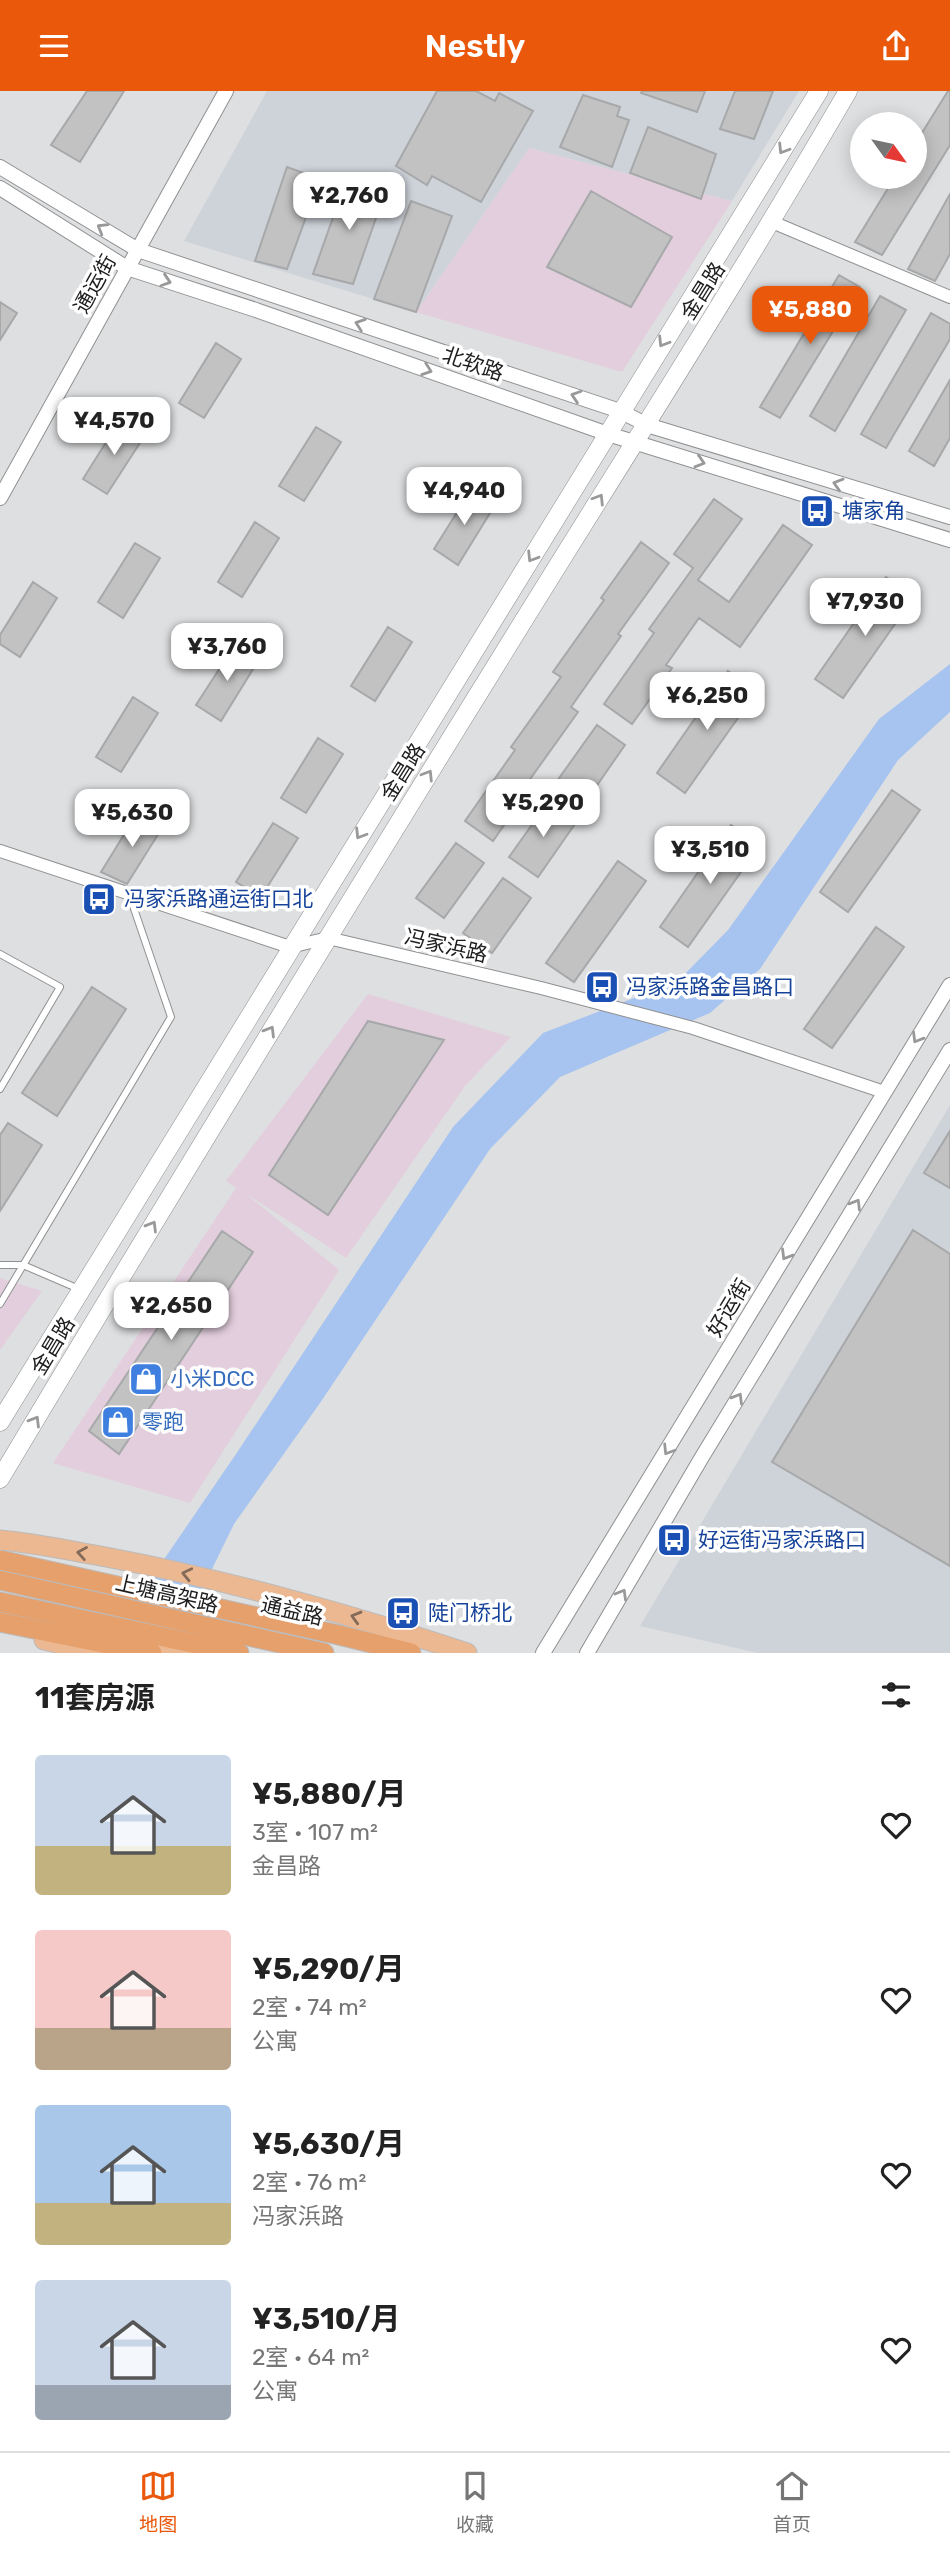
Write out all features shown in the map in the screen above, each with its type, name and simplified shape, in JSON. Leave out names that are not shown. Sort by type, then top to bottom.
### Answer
[{"type":"highway","points":[[0,1557],[411,1653]]},
{"type":"highway","name":"上塘高架路","points":[[0,1580],[324,1653]]},
{"type":"highway","name":"上塘高架路","points":[[0,1602],[239,1653]]},
{"type":"highway","points":[[0,1622],[152,1653]]},
{"type":"main road","name":"金昌路","points":[[0,1422],[819,91]]},
{"type":"main road","name":"金昌路","points":[[0,1479],[145,1235],[772,222],[848,91]]},
{"type":"main road","points":[[0,1540],[149,1565],[225,1583],[360,1618],[467,1653]]},
{"type":"main road","name":"通益路","points":[[0,1557],[38,1575],[374,1653]]},
{"type":"main road","points":[[0,1611],[99,1646]]},
{"type":"main road","points":[[0,1631],[99,1646],[184,1652]]},
{"type":"street","name":"通运街","points":[[0,498],[226,91]]},
{"type":"street","name":"北软路","points":[[0,167],[138,250],[620,411],[647,425],[950,517]]},
{"type":"street","name":"北软路","points":[[0,188],[127,268],[256,310],[608,434],[950,540]]},
{"type":"street","points":[[772,222],[950,297]]},
{"type":"street","points":[[0,851],[290,947]]},
{"type":"street","name":"冯家浜路","points":[[290,947],[328,938],[609,1006],[693,1028],[884,1092]]},
{"type":"street","name":"好运街","points":[[543,1653],[950,985]]},
{"type":"street","points":[[587,1653],[702,1457],[950,1050]]},
{"type":"lane","points":[[0,1304],[171,1017],[129,894]]},
{"type":"lane","points":[[0,954],[60,987],[0,1090]]},
{"type":"lane","points":[[0,1265],[23,1265],[81,1289]]},
{"type":"shaded area","points":[[267,91],[799,91],[732,201],[529,148],[416,312],[184,241]]},
{"type":"shaded area","points":[[529,148],[732,201],[622,372],[416,312]]},
{"type":"shaded area","points":[[368,994],[511,1037],[465,1086],[346,1258],[245,1193],[339,1270],[190,1503],[53,1463],[236,1188],[226,1181]]},
{"type":"shaded area","points":[[950,1105],[950,1653],[758,1653],[640,1626]]},
{"type":"shaded area","points":[[0,1278],[42,1291],[0,1350]]},
{"type":"water","points":[[950,664],[950,712],[898,760],[760,969],[710,1013],[560,1077],[490,1149],[320,1403],[234,1524],[171,1653],[100,1653],[453,1127],[543,1033],[678,981],[728,930],[879,719]]},
{"type":"building","points":[[87,91],[124,91],[80,162],[51,145]]},
{"type":"building","points":[[437,91],[476,91],[495,101],[499,93],[533,111],[481,202],[432,176],[427,185],[396,166]]},
{"type":"building","points":[[705,91],[697,112],[641,93]]},
{"type":"building","points":[[735,91],[773,91],[754,139],[720,129]]},
{"type":"building","points":[[950,91],[950,145],[928,181],[928,123]]},
{"type":"building","points":[[583,95],[620,107],[617,116],[629,120],[612,167],[560,147]]},
{"type":"building","points":[[648,127],[716,154],[701,199],[630,173]]},
{"type":"building","points":[[287,167],[320,179],[287,269],[255,261]]},
{"type":"building","points":[[347,178],[385,192],[353,284],[313,274]]},
{"type":"building","points":[[888,189],[923,189],[882,255],[855,242]]},
{"type":"building","points":[[591,191],[672,237],[631,307],[547,267]]},
{"type":"building","points":[[950,194],[950,254],[935,281],[908,269]]},
{"type":"building","points":[[411,201],[452,216],[416,312],[374,299]]},
{"type":"building","points":[[839,275],[860,287],[780,418],[760,407]]},
{"type":"building","points":[[880,296],[906,310],[835,431],[810,416]]},
{"type":"building","points":[[0,302],[17,313],[0,340]]},
{"type":"building","points":[[931,313],[950,324],[950,339],[886,448],[861,434]]},
{"type":"building","points":[[216,343],[241,359],[204,418],[179,403]]},
{"type":"building","points":[[950,380],[950,438],[934,466],[909,451]]},
{"type":"building","points":[[120,420],[145,435],[107,494],[83,479]]},
{"type":"building","points":[[316,427],[341,442],[304,501],[279,486]]},
{"type":"building","points":[[471,490],[495,505],[458,565],[434,549]]},
{"type":"building","points":[[714,499],[742,519],[698,580],[729,602],[783,525],[812,545],[740,647],[699,618],[666,665],[672,668],[632,724],[604,704],[654,633],[649,629],[693,568],[674,554]]},
{"type":"building","points":[[255,522],[279,538],[242,597],[218,582]]},
{"type":"building","points":[[641,542],[669,563],[618,634],[621,636],[571,707],[578,712],[528,782],[532,785],[493,841],[465,821],[515,750],[511,747],[561,677],[553,672]]},
{"type":"building","points":[[135,543],[160,558],[123,618],[98,602]]},
{"type":"building","points":[[886,577],[914,597],[843,698],[815,679]]},
{"type":"building","points":[[33,582],[57,598],[20,657],[0,644],[0,635]]},
{"type":"building","points":[[388,627],[412,642],[375,701],[351,686]]},
{"type":"building","points":[[234,646],[258,661],[221,721],[196,705]]},
{"type":"building","points":[[728,671],[757,691],[685,793],[657,773]]},
{"type":"building","points":[[133,697],[158,713],[121,772],[96,757]]},
{"type":"building","points":[[597,725],[625,745],[586,801],[557,781]]},
{"type":"building","points":[[318,738],[343,754],[306,813],[281,798]]},
{"type":"building","points":[[892,790],[920,810],[848,912],[820,892]]},
{"type":"building","points":[[549,801],[577,821],[538,877],[509,857]]},
{"type":"building","points":[[138,812],[162,828],[127,884],[101,872]]},
{"type":"building","points":[[273,823],[298,838],[261,897],[236,882]]},
{"type":"building","points":[[731,825],[760,845],[688,947],[660,927]]},
{"type":"building","points":[[456,843],[484,863],[444,918],[416,898]]},
{"type":"building","points":[[618,861],[646,881],[574,982],[546,963]]},
{"type":"building","points":[[503,878],[531,898],[492,953],[463,933]]},
{"type":"building","points":[[876,927],[904,947],[832,1048],[804,1029]]},
{"type":"building","points":[[92,987],[126,1009],[57,1116],[22,1093]]},
{"type":"building","points":[[368,1021],[444,1040],[328,1215],[269,1175]]},
{"type":"building","points":[[8,1123],[42,1145],[0,1211],[0,1135]]},
{"type":"building","points":[[950,1131],[950,1188],[924,1173]]},
{"type":"building","points":[[913,1230],[950,1254],[950,1566],[772,1462]]},
{"type":"building","points":[[222,1231],[253,1252],[119,1454],[89,1431]]},
{"type":"place","name":"塘家角","points":[[817,511]]},
{"type":"place","name":"冯家浜路通运街口北","points":[[99,899]]},
{"type":"place","name":"冯家浜路金昌路口","points":[[602,987]]},
{"type":"place","name":"小米DCC","points":[[146,1379]]},
{"type":"place","name":"零跑","points":[[118,1422]]},
{"type":"place","name":"好运街冯家浜路口","points":[[674,1540]]},
{"type":"place","name":"陡门桥北","points":[[403,1613]]}]
